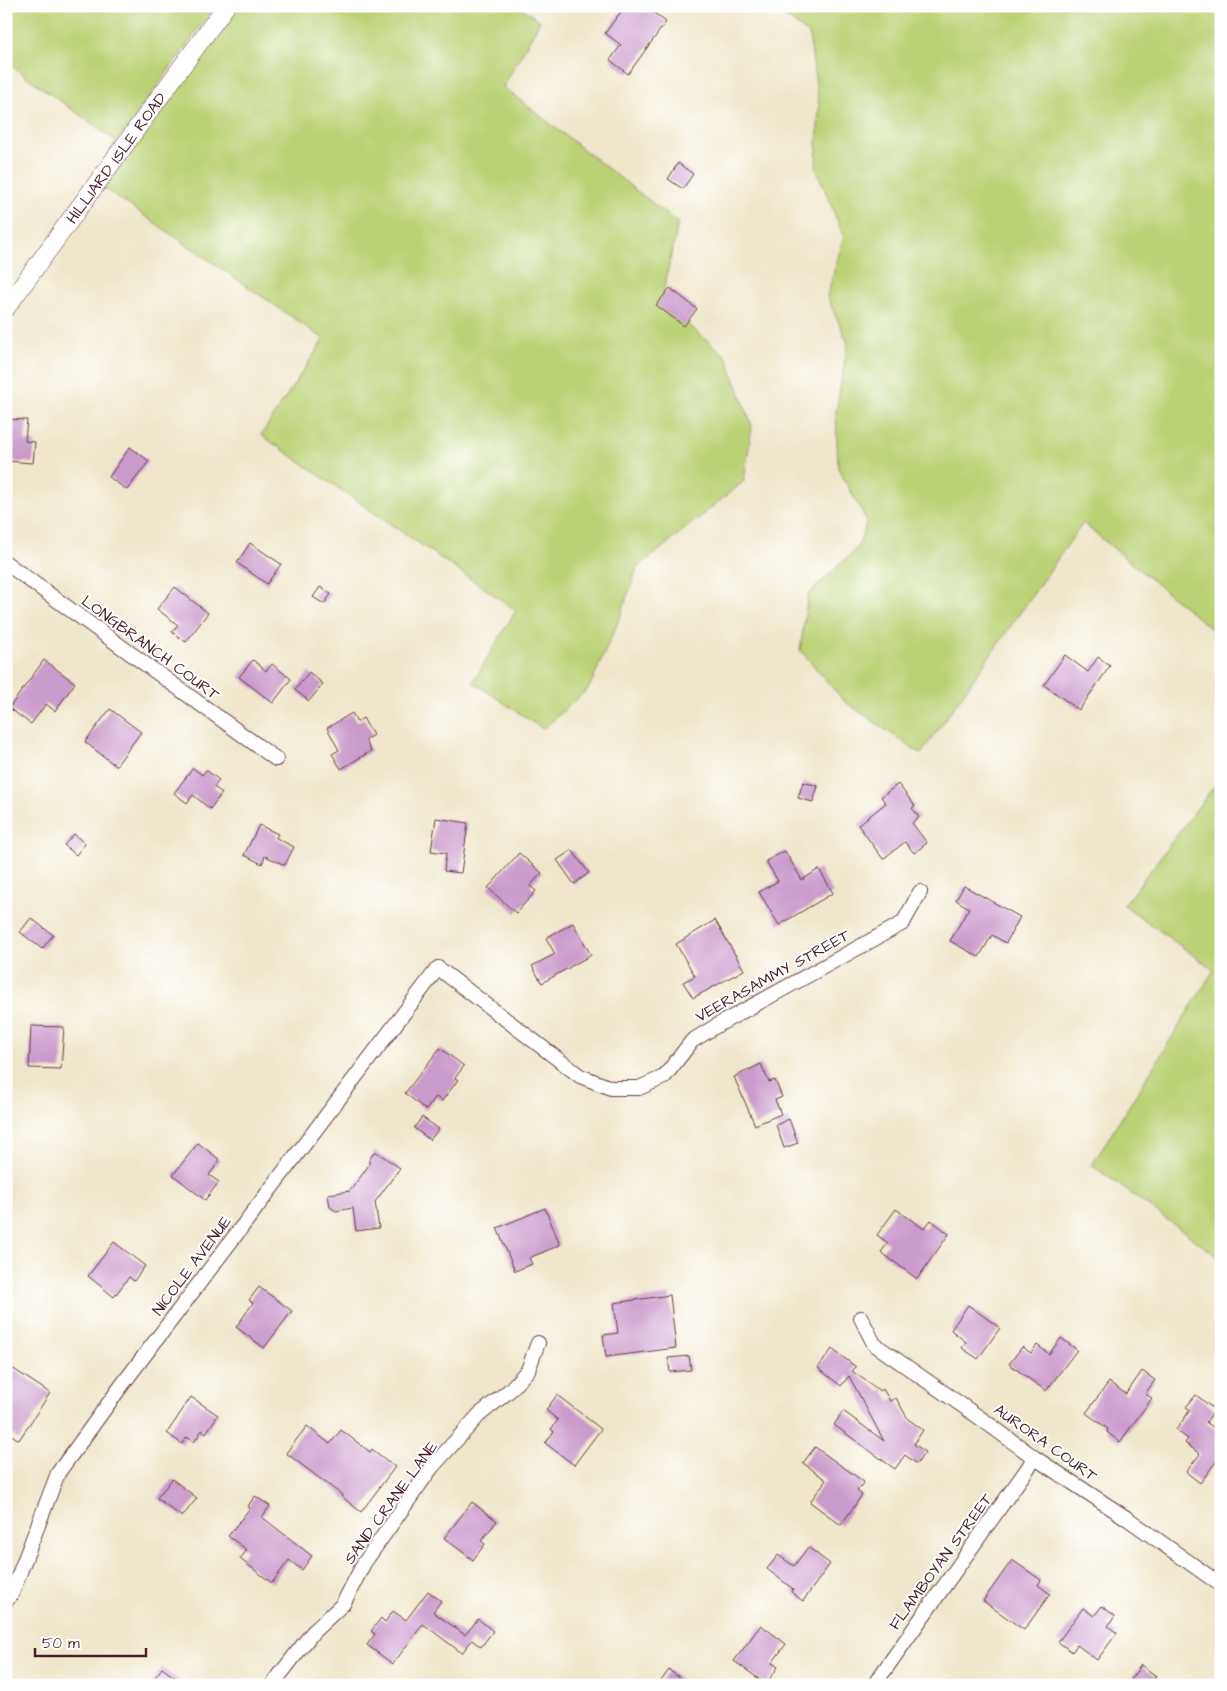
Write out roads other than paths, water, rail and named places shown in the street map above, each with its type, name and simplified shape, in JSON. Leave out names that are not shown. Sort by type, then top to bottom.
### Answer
[{"type":"street","name":"HILLIARD ISLE ROAD","points":[[6,308],[226,6]]},
{"type":"street","name":"LONGBRANCH COURT","points":[[6,563],[276,759]]},
{"type":"street","name":"VEERASAMMY STREET","points":[[438,968],[580,1076],[611,1088],[639,1088],[664,1076],[692,1040],[903,923],[920,892]]},
{"type":"street","name":"NICOLE AVENUE","points":[[6,1601],[12,1593],[58,1473],[122,1385],[438,968]]},
{"type":"street","name":"AURORA COURT","points":[[862,1318],[874,1344],[1035,1458],[1128,1519],[1221,1585]]},
{"type":"street","name":"SAND CRANE LANE","points":[[272,1685],[313,1632],[343,1604],[364,1563],[432,1467],[479,1414],[510,1390],[528,1370],[538,1343]]},
{"type":"street","name":"FLAMBOYAN STREET","points":[[874,1685],[1035,1458]]}]
